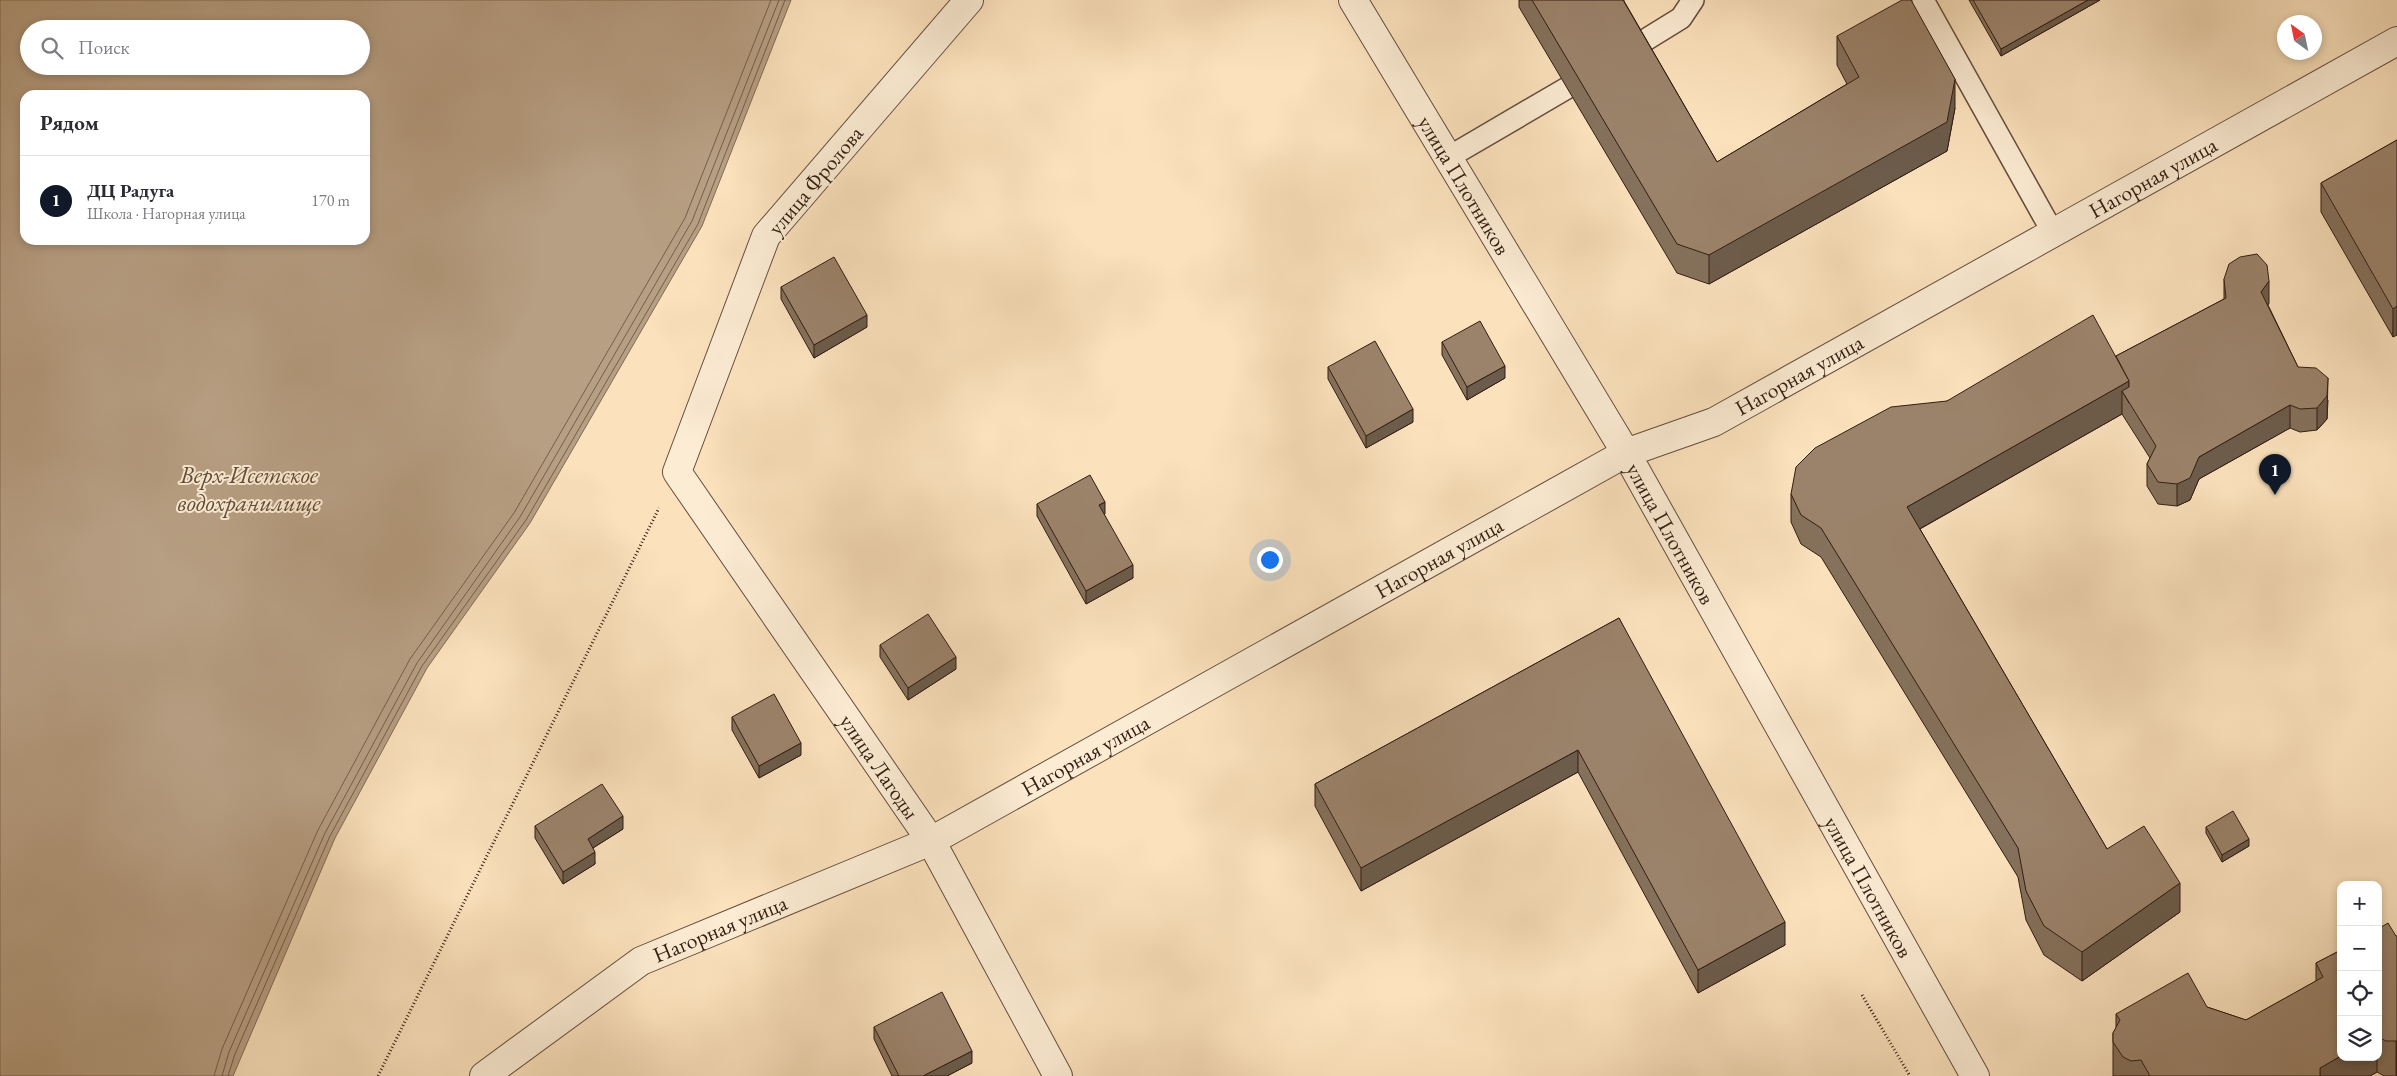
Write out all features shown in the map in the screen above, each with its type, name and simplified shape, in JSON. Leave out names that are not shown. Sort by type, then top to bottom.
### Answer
[{"type":"street","name":"улица Фролова","points":[[677,472],[766,236],[969,0]]},
{"type":"street","name":"улица Плотников","points":[[1352,0],[1449,157],[1626,453],[1975,1076]]},
{"type":"street","name":"Нагорная улица","points":[[484,1076],[641,961],[931,841],[1626,453],[1714,422],[2052,231],[2397,41]]},
{"type":"street","name":"улица Лагоды","points":[[677,472],[931,841],[1058,1076]]},
{"type":"lane","points":[[1634,47],[1680,18],[1694,0]]},
{"type":"lane","points":[[1923,0],[2052,231]]},
{"type":"lane","points":[[1449,157],[1567,88]]},
{"type":"path","points":[[378,1076],[677,472]]},
{"type":"path","points":[[1862,995],[1910,1076]]},
{"type":"water","name":"Верх-Исетское водохранилище","points":[[0,0],[791,0],[702,226],[530,523],[427,668],[335,838],[233,1076],[0,1076]]},
{"type":"building","points":[[1532,0],[1623,0],[1717,162],[1859,77],[1837,36],[1902,0],[1911,0],[1955,79],[1947,122],[1709,255],[1677,244]]},
{"type":"building","points":[[1973,0],[2088,0],[2001,49]]},
{"type":"building","points":[[2397,140],[2397,306],[2393,309],[2321,183]]},
{"type":"building","points":[[2257,254],[2267,265],[2269,281],[2261,292],[2298,367],[2316,368],[2328,378],[2327,396],[2317,408],[2300,409],[2290,405],[2199,457],[2190,478],[2177,484],[2158,482],[2147,464],[2156,446],[2122,391],[2129,387],[2129,381],[2116,356],[2226,298],[2224,279],[2229,264],[2240,257]]},
{"type":"building","points":[[834,257],[867,315],[814,345],[781,287]]},
{"type":"building","points":[[2093,315],[2129,381],[1907,507],[2107,849],[2144,826],[2180,883],[2082,952],[2044,926],[2026,891],[2018,848],[1821,528],[1801,515],[1791,494],[1796,467],[1815,448],[1891,407],[1947,401]]},
{"type":"building","points":[[1480,321],[1505,366],[1467,387],[1442,342]]},
{"type":"building","points":[[1375,341],[1413,409],[1366,436],[1328,367]]},
{"type":"building","points":[[1090,475],[1105,502],[1099,505],[1133,565],[1086,591],[1037,504]]},
{"type":"building","points":[[928,614],[956,657],[908,688],[880,645]]},
{"type":"building","points":[[1619,618],[1785,922],[1698,970],[1578,750],[1361,868],[1315,784]]},
{"type":"building","points":[[774,694],[801,743],[759,766],[732,717]]},
{"type":"building","points":[[602,784],[623,816],[588,839],[595,852],[563,872],[535,826]]},
{"type":"building","points":[[2233,811],[2249,839],[2222,855],[2206,827]]},
{"type":"building","points":[[2388,923],[2397,936],[2397,1041],[2382,1039],[2382,927]]},
{"type":"building","points":[[2337,952],[2337,1058],[2320,1068],[2320,1076],[2150,1076],[2141,1060],[2131,1061],[2123,1057],[2113,1042],[2113,1033],[2120,1020],[2116,1014],[2188,973],[2207,1007],[2246,1020],[2323,977],[2316,963]]},
{"type":"building","points":[[942,992],[972,1051],[923,1076],[899,1076],[874,1027]]},
{"type":"place","name":"ДЦ Радуга","points":[[2275,495]]}]
